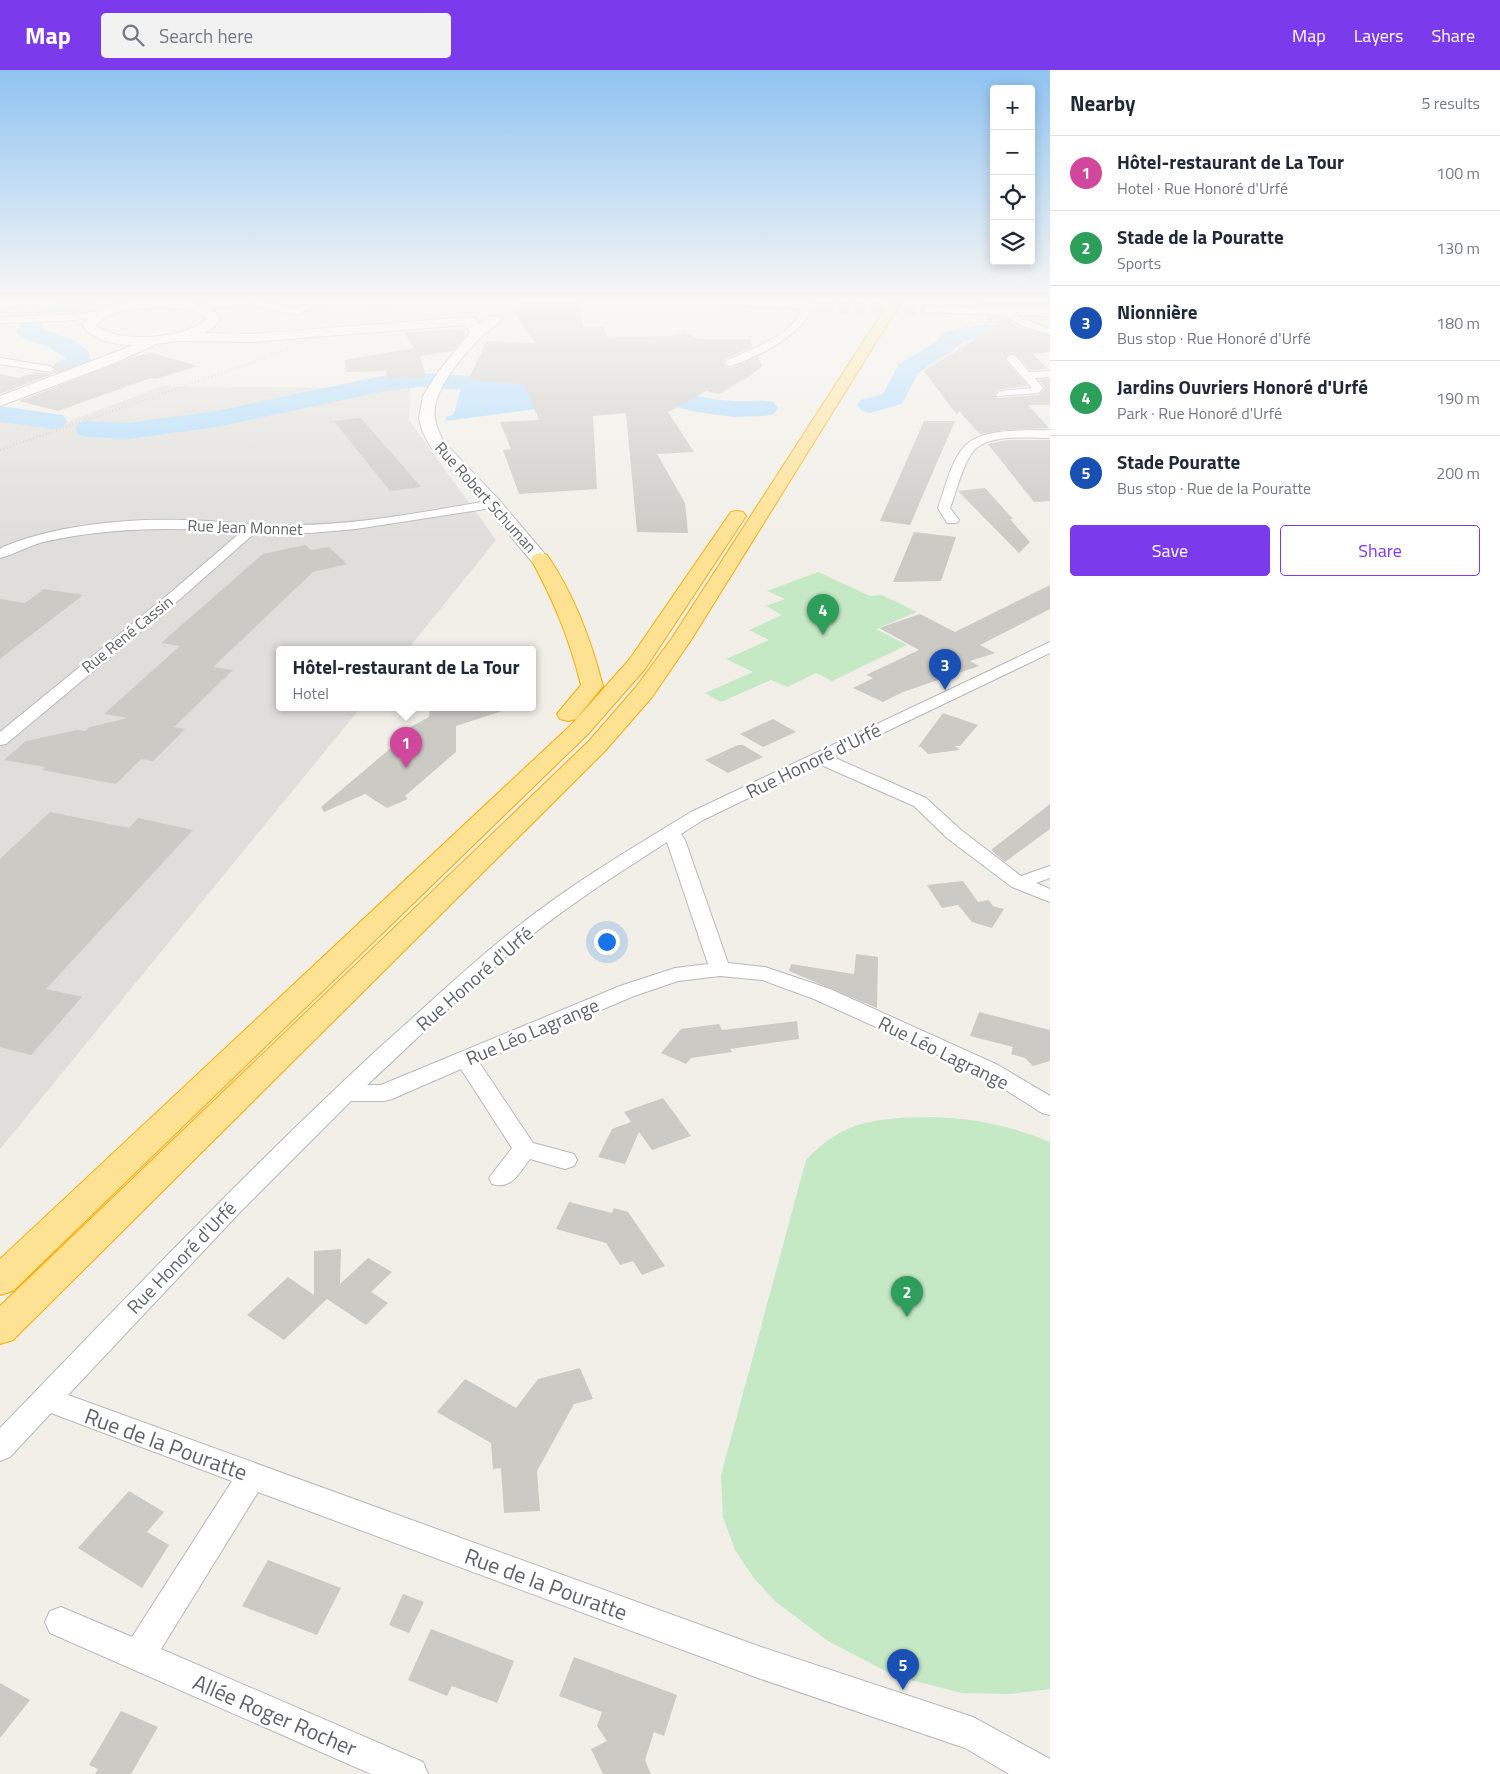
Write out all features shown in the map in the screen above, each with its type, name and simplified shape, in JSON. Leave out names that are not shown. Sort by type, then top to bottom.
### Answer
[{"type":"highway","points":[[0,1281],[580,729],[637,664],[826,382]]},
{"type":"highway","points":[[0,1328],[596,746],[644,692],[681,640],[845,382]]},
{"type":"highway","points":[[437,867],[592,686],[582,647],[561,597],[540,559]]},
{"type":"main road","points":[[0,401],[37,382]]},
{"type":"main road","name":"Rue Robert Schuman","points":[[438,382],[426,411],[429,431],[458,468],[493,504],[540,559]]},
{"type":"street","points":[[1000,394],[1035,391],[1038,388],[1032,382]]},
{"type":"street","points":[[952,520],[944,508],[967,450],[975,443],[1006,435],[1050,434]]},
{"type":"street","name":"Rue Jean Monnet","points":[[0,554],[44,538],[85,530],[184,524],[309,529],[358,524],[493,504]]},
{"type":"street","name":"Rue René Cassin","points":[[0,740],[175,596],[253,528]]},
{"type":"street","name":"Rue Honoré d'Urfé","points":[[0,1448],[233,1203],[345,1093],[433,1012],[520,936],[599,877],[670,831],[697,816],[1049,648]]},
{"type":"street","points":[[820,758],[920,802],[954,834],[1020,883],[1050,896]]},
{"type":"street","points":[[670,831],[676,840],[720,969]]},
{"type":"street","points":[[1020,883],[1050,872]]},
{"type":"street","name":"Rue Léo Lagrange","points":[[345,1093],[384,1093],[626,991],[675,975],[720,969],[764,974],[822,994],[990,1070],[1050,1107]]},
{"type":"street","points":[[466,1060],[525,1149],[565,1160]]},
{"type":"street","points":[[501,1178],[525,1149]]},
{"type":"street","name":"Rue de la Pouratte","points":[[47,1398],[64,1406],[184,1448],[252,1476],[761,1664],[973,1734],[1042,1774]]},
{"type":"street","points":[[138,1656],[252,1476]]},
{"type":"street","name":"Allée Roger Rocher","points":[[61,1622],[411,1774]]},
{"type":"shaded area","points":[[163,386],[410,389],[409,420],[496,540],[410,646],[276,646],[276,711],[358,711],[0,1149],[0,412],[67,422]]},
{"type":"green space","points":[[818,572],[870,596],[882,595],[917,612],[876,629],[907,645],[832,681],[816,673],[787,687],[771,680],[721,702],[705,693],[753,672],[726,659],[769,640],[749,630],[782,615],[766,606],[785,599],[767,591]]},
{"type":"green space","points":[[931,1117],[962,1119],[992,1124],[1021,1131],[1050,1142],[1050,1689],[1010,1694],[962,1693],[895,1676],[828,1641],[776,1602],[753,1577],[735,1550],[723,1517],[721,1475],[806,1160],[820,1146],[834,1136],[863,1124],[895,1118]]},
{"type":"water","points":[[465,383],[622,392],[559,406],[446,421],[446,417],[454,414],[460,392]]},
{"type":"building","points":[[0,382],[33,382],[0,394]]},
{"type":"building","points":[[70,382],[141,382],[58,411],[19,401]]},
{"type":"building","points":[[489,382],[740,382],[719,394],[706,391],[668,412],[694,452],[657,454],[685,503],[688,533],[637,532],[626,413],[593,416],[597,489],[519,494],[503,450],[511,449],[500,422],[539,420],[524,384]]},
{"type":"building","points":[[932,382],[1024,382],[1028,386],[1001,389],[994,393],[997,398],[1039,395],[1045,388],[1040,382],[1050,382],[1050,405],[1028,405],[1049,428],[1004,430],[980,434],[959,411],[957,415]]},
{"type":"building","points":[[361,418],[421,487],[390,491],[334,421]]},
{"type":"building","points":[[924,421],[955,421],[910,525],[880,521]]},
{"type":"building","points":[[1008,440],[1050,440],[1050,501],[1034,502],[988,444]]},
{"type":"building","points":[[985,488],[1013,519],[1010,519],[1030,542],[1019,553],[958,491]]},
{"type":"building","points":[[914,532],[956,537],[941,581],[893,582]]},
{"type":"building","points":[[305,545],[311,550],[329,547],[347,564],[313,572],[213,667],[233,670],[174,727],[185,729],[153,761],[141,759],[116,784],[42,770],[45,767],[4,760],[26,741],[77,730],[85,731],[90,727],[128,718],[104,714],[180,646],[161,643],[263,554]]},
{"type":"building","points":[[1050,585],[1050,609],[980,645],[995,653],[970,661],[979,666],[903,692],[883,702],[853,688],[873,678],[866,675],[919,650],[879,628],[920,614],[955,632]]},
{"type":"building","points":[[44,589],[83,595],[0,659],[0,599],[25,603]]},
{"type":"building","points":[[430,711],[502,711],[456,726],[456,752],[405,796],[408,799],[387,808],[365,794],[324,812],[321,807],[398,742],[396,741],[399,739],[392,737],[429,717]]},
{"type":"building","points":[[943,713],[978,725],[960,746],[955,746],[960,750],[928,754],[921,747],[918,747]]},
{"type":"building","points":[[773,719],[796,732],[763,747],[740,734]]},
{"type":"building","points":[[738,745],[743,745],[763,757],[728,773],[705,760]]},
{"type":"building","points":[[1050,804],[1050,829],[1005,862],[991,850]]},
{"type":"building","points":[[50,812],[129,828],[138,818],[193,830],[46,989],[82,997],[31,1055],[0,1047],[0,859]]},
{"type":"building","points":[[963,881],[978,902],[989,900],[993,906],[1004,909],[992,928],[972,922],[958,905],[942,908],[927,885]]},
{"type":"building","points":[[856,954],[878,957],[877,1008],[789,971],[791,964],[854,974]]},
{"type":"building","points":[[979,1012],[1050,1030],[1050,1061],[1033,1066],[1025,1058],[1011,1054],[1013,1047],[970,1036]]},
{"type":"building","points":[[797,1021],[799,1039],[730,1049],[732,1052],[691,1058],[686,1064],[661,1053],[681,1029],[719,1024],[722,1030]]},
{"type":"building","points":[[663,1098],[691,1136],[652,1150],[639,1132],[625,1164],[598,1157],[612,1129],[631,1122],[624,1112]]},
{"type":"building","points":[[569,1202],[612,1213],[614,1208],[628,1212],[665,1266],[642,1275],[633,1261],[620,1265],[606,1243],[556,1229]]},
{"type":"building","points":[[341,1249],[340,1284],[368,1258],[392,1272],[371,1292],[388,1303],[366,1325],[327,1299],[284,1340],[247,1315],[288,1277],[314,1295],[314,1251]]},
{"type":"building","points":[[580,1368],[593,1399],[574,1404],[537,1471],[540,1511],[504,1513],[501,1468],[493,1469],[491,1443],[437,1412],[465,1379],[516,1408],[538,1379]]},
{"type":"building","points":[[129,1491],[164,1512],[147,1532],[169,1545],[142,1588],[78,1548]]},
{"type":"building","points":[[268,1560],[341,1588],[317,1635],[242,1606]]},
{"type":"building","points":[[403,1594],[424,1602],[409,1633],[389,1625]]},
{"type":"building","points":[[431,1629],[514,1661],[497,1703],[452,1686],[447,1696],[408,1680]]},
{"type":"building","points":[[574,1657],[677,1695],[664,1736],[654,1732],[645,1760],[651,1774],[603,1774],[591,1749],[607,1741],[597,1726],[602,1712],[559,1696]]},
{"type":"building","points":[[0,1683],[30,1700],[0,1738]]},
{"type":"building","points":[[121,1711],[158,1727],[131,1774],[95,1774],[98,1769],[89,1765]]},
{"type":"waterway","points":[[88,429],[129,431],[216,419],[381,384],[405,382]]},
{"type":"waterway","points":[[445,382],[622,392],[663,396],[697,404],[733,409],[765,408]]},
{"type":"waterway","points":[[870,405],[893,399],[902,382]]},
{"type":"waterway","points":[[0,414],[54,421]]},
{"type":"railway","points":[[0,450],[198,382]]},
{"type":"place","name":"Jardins Ouvriers Honoré d'Urfé","points":[[823,635]]},
{"type":"place","name":"Nionnière","points":[[945,690]]},
{"type":"place","name":"Hôtel-restaurant de La Tour","points":[[406,768]]},
{"type":"place","name":"Stade de la Pouratte","points":[[907,1317]]},
{"type":"place","name":"Stade Pouratte","points":[[903,1690]]}]
